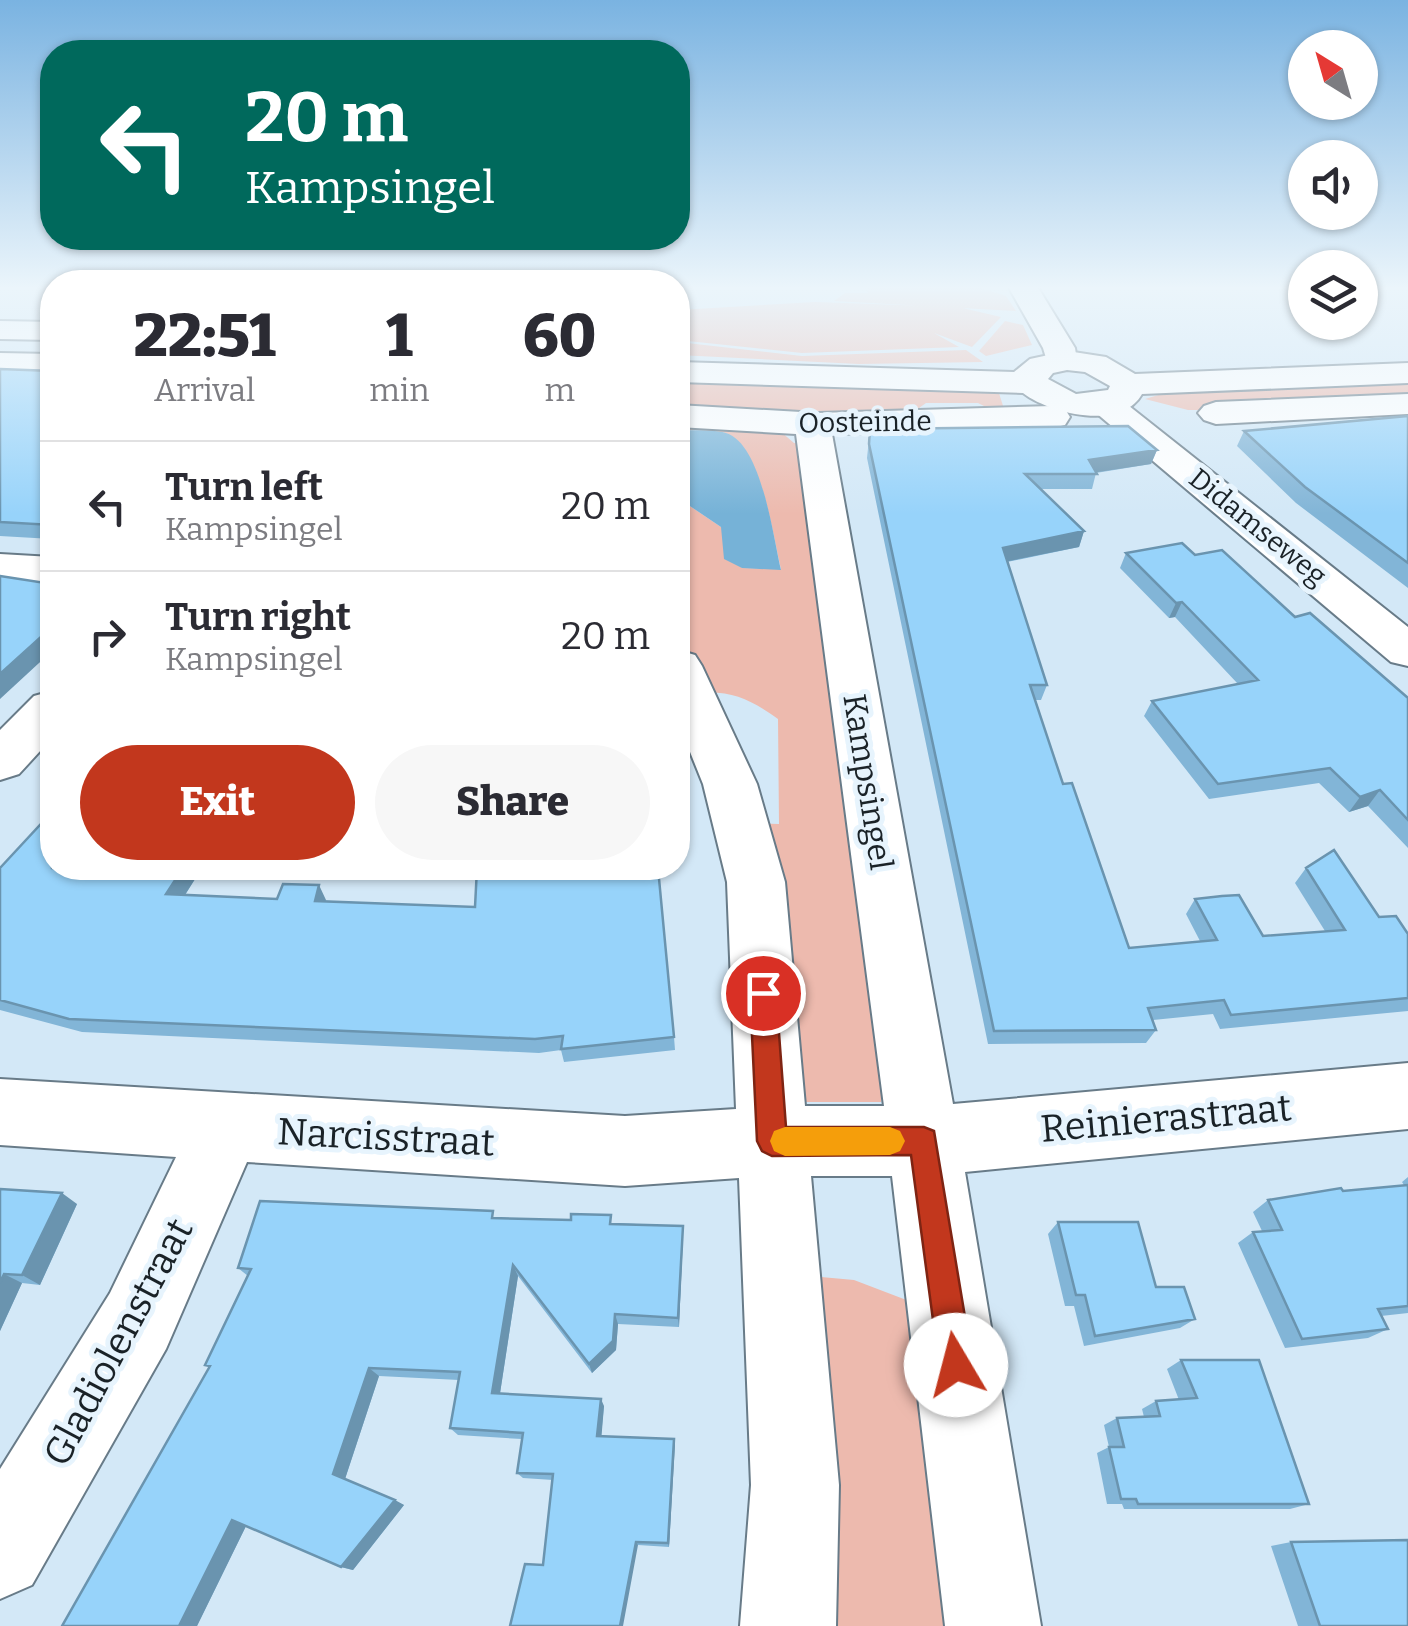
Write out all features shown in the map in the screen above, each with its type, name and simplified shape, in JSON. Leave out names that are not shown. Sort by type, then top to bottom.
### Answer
[{"type":"street","points":[[1031,384],[1031,372],[1038,366],[1057,362]]},
{"type":"street","points":[[1068,362],[1114,372],[1117,394]]},
{"type":"street","points":[[3,367],[40,365]]},
{"type":"street","points":[[690,372],[1031,384],[1057,400],[1408,373]]},
{"type":"street","name":"Didamseweg","points":[[1117,394],[1408,651]]},
{"type":"street","points":[[1216,413],[1408,404]]},
{"type":"street","name":"Oosteinde","points":[[690,417],[812,423],[1052,418]]},
{"type":"street","name":"Kampsingel","points":[[812,423],[924,1141],[993,1626]]},
{"type":"street","points":[[0,567],[40,569]]},
{"type":"street","points":[[690,693],[730,784],[756,882],[795,1485],[788,1626]]},
{"type":"street","points":[[0,762],[40,720]]},
{"type":"street","name":"Reinierastraat","points":[[924,1141],[1408,1096]]},
{"type":"street","name":"Narcisstraat","points":[[0,1112],[624,1151],[772,1141]]},
{"type":"street","name":"Gladiolenstraat","points":[[0,1553],[138,1320],[227,1127]]},
{"type":"street","points":[[772,1141],[924,1141]]},
{"type":"shaded area","points":[[816,362],[983,362],[859,364]]},
{"type":"shaded area","points":[[690,379],[998,390],[1004,409],[978,403],[926,403],[912,413],[823,414],[690,407]]},
{"type":"shaded area","points":[[1408,382],[1408,394],[1211,410],[1188,410],[1145,399],[1165,393]]},
{"type":"shaded area","points":[[690,423],[780,431],[794,443],[803,444],[883,1087],[881,1102],[796,1102],[745,823],[779,824],[778,719],[740,697],[697,693],[690,678],[690,506],[721,527],[742,568],[781,569],[764,493],[748,454],[725,433],[690,430]]},
{"type":"shaded area","points":[[810,1276],[854,1280],[909,1301],[948,1626],[818,1626]]},
{"type":"water","points":[[690,430],[726,433],[749,454],[764,493],[781,570],[742,568],[724,559],[721,527],[690,506]]},
{"type":"building","points":[[0,369],[40,371],[40,524],[0,522]]},
{"type":"building","points":[[1408,416],[1408,563],[1305,487],[1244,431]]},
{"type":"building","points":[[1128,426],[1157,450],[1089,460],[1097,474],[1025,474],[1084,531],[1003,548],[1047,685],[1030,685],[1063,784],[1072,783],[1129,948],[1217,940],[1195,899],[1222,896],[1239,895],[1263,936],[1345,930],[1306,868],[1334,850],[1379,917],[1396,916],[1408,934],[1408,998],[1231,1015],[1224,1000],[1148,1008],[1156,1030],[994,1031],[869,444],[870,429]]},
{"type":"building","points":[[1182,543],[1195,555],[1222,550],[1295,617],[1310,613],[1408,698],[1408,820],[1380,790],[1360,797],[1330,768],[1218,784],[1152,701],[1258,680],[1182,602],[1176,603],[1126,553]]},
{"type":"building","points":[[0,576],[40,582],[40,638],[0,674]]},
{"type":"building","points":[[40,825],[40,880],[175,880],[166,894],[277,899],[283,884],[319,885],[315,901],[475,907],[476,880],[659,880],[674,1037],[561,1049],[563,1036],[535,1039],[69,1019],[0,1000],[0,868]]},
{"type":"building","points":[[1408,1185],[1408,1306],[1378,1309],[1388,1329],[1302,1339],[1253,1232],[1282,1230],[1268,1200],[1341,1188],[1343,1191]]},
{"type":"building","points":[[0,1189],[62,1193],[22,1275],[4,1274],[0,1283]]},
{"type":"building","points":[[260,1201],[493,1211],[492,1218],[571,1220],[571,1214],[611,1215],[610,1224],[683,1226],[678,1318],[615,1314],[613,1341],[589,1364],[513,1265],[492,1393],[601,1399],[597,1436],[674,1439],[668,1543],[636,1542],[620,1626],[510,1626],[525,1564],[543,1565],[553,1474],[517,1473],[523,1433],[450,1428],[460,1372],[369,1368],[333,1474],[395,1500],[341,1567],[232,1520],[179,1626],[62,1626],[210,1366],[205,1365],[251,1269],[238,1268]]},
{"type":"building","points":[[1058,1222],[1138,1222],[1156,1287],[1184,1287],[1195,1319],[1095,1336],[1085,1295],[1076,1295]]},
{"type":"building","points":[[1181,1360],[1259,1360],[1309,1504],[1138,1504],[1136,1499],[1121,1499],[1109,1447],[1124,1447],[1117,1418],[1160,1416],[1156,1401],[1197,1398]]},
{"type":"building","points":[[1408,1540],[1408,1626],[1320,1626],[1291,1542]]},
{"type":"slow traffic","points":[[785,1141],[890,1141]]},
{"type":"route","points":[[763,993],[772,1141],[924,1141],[956,1365]]}]
